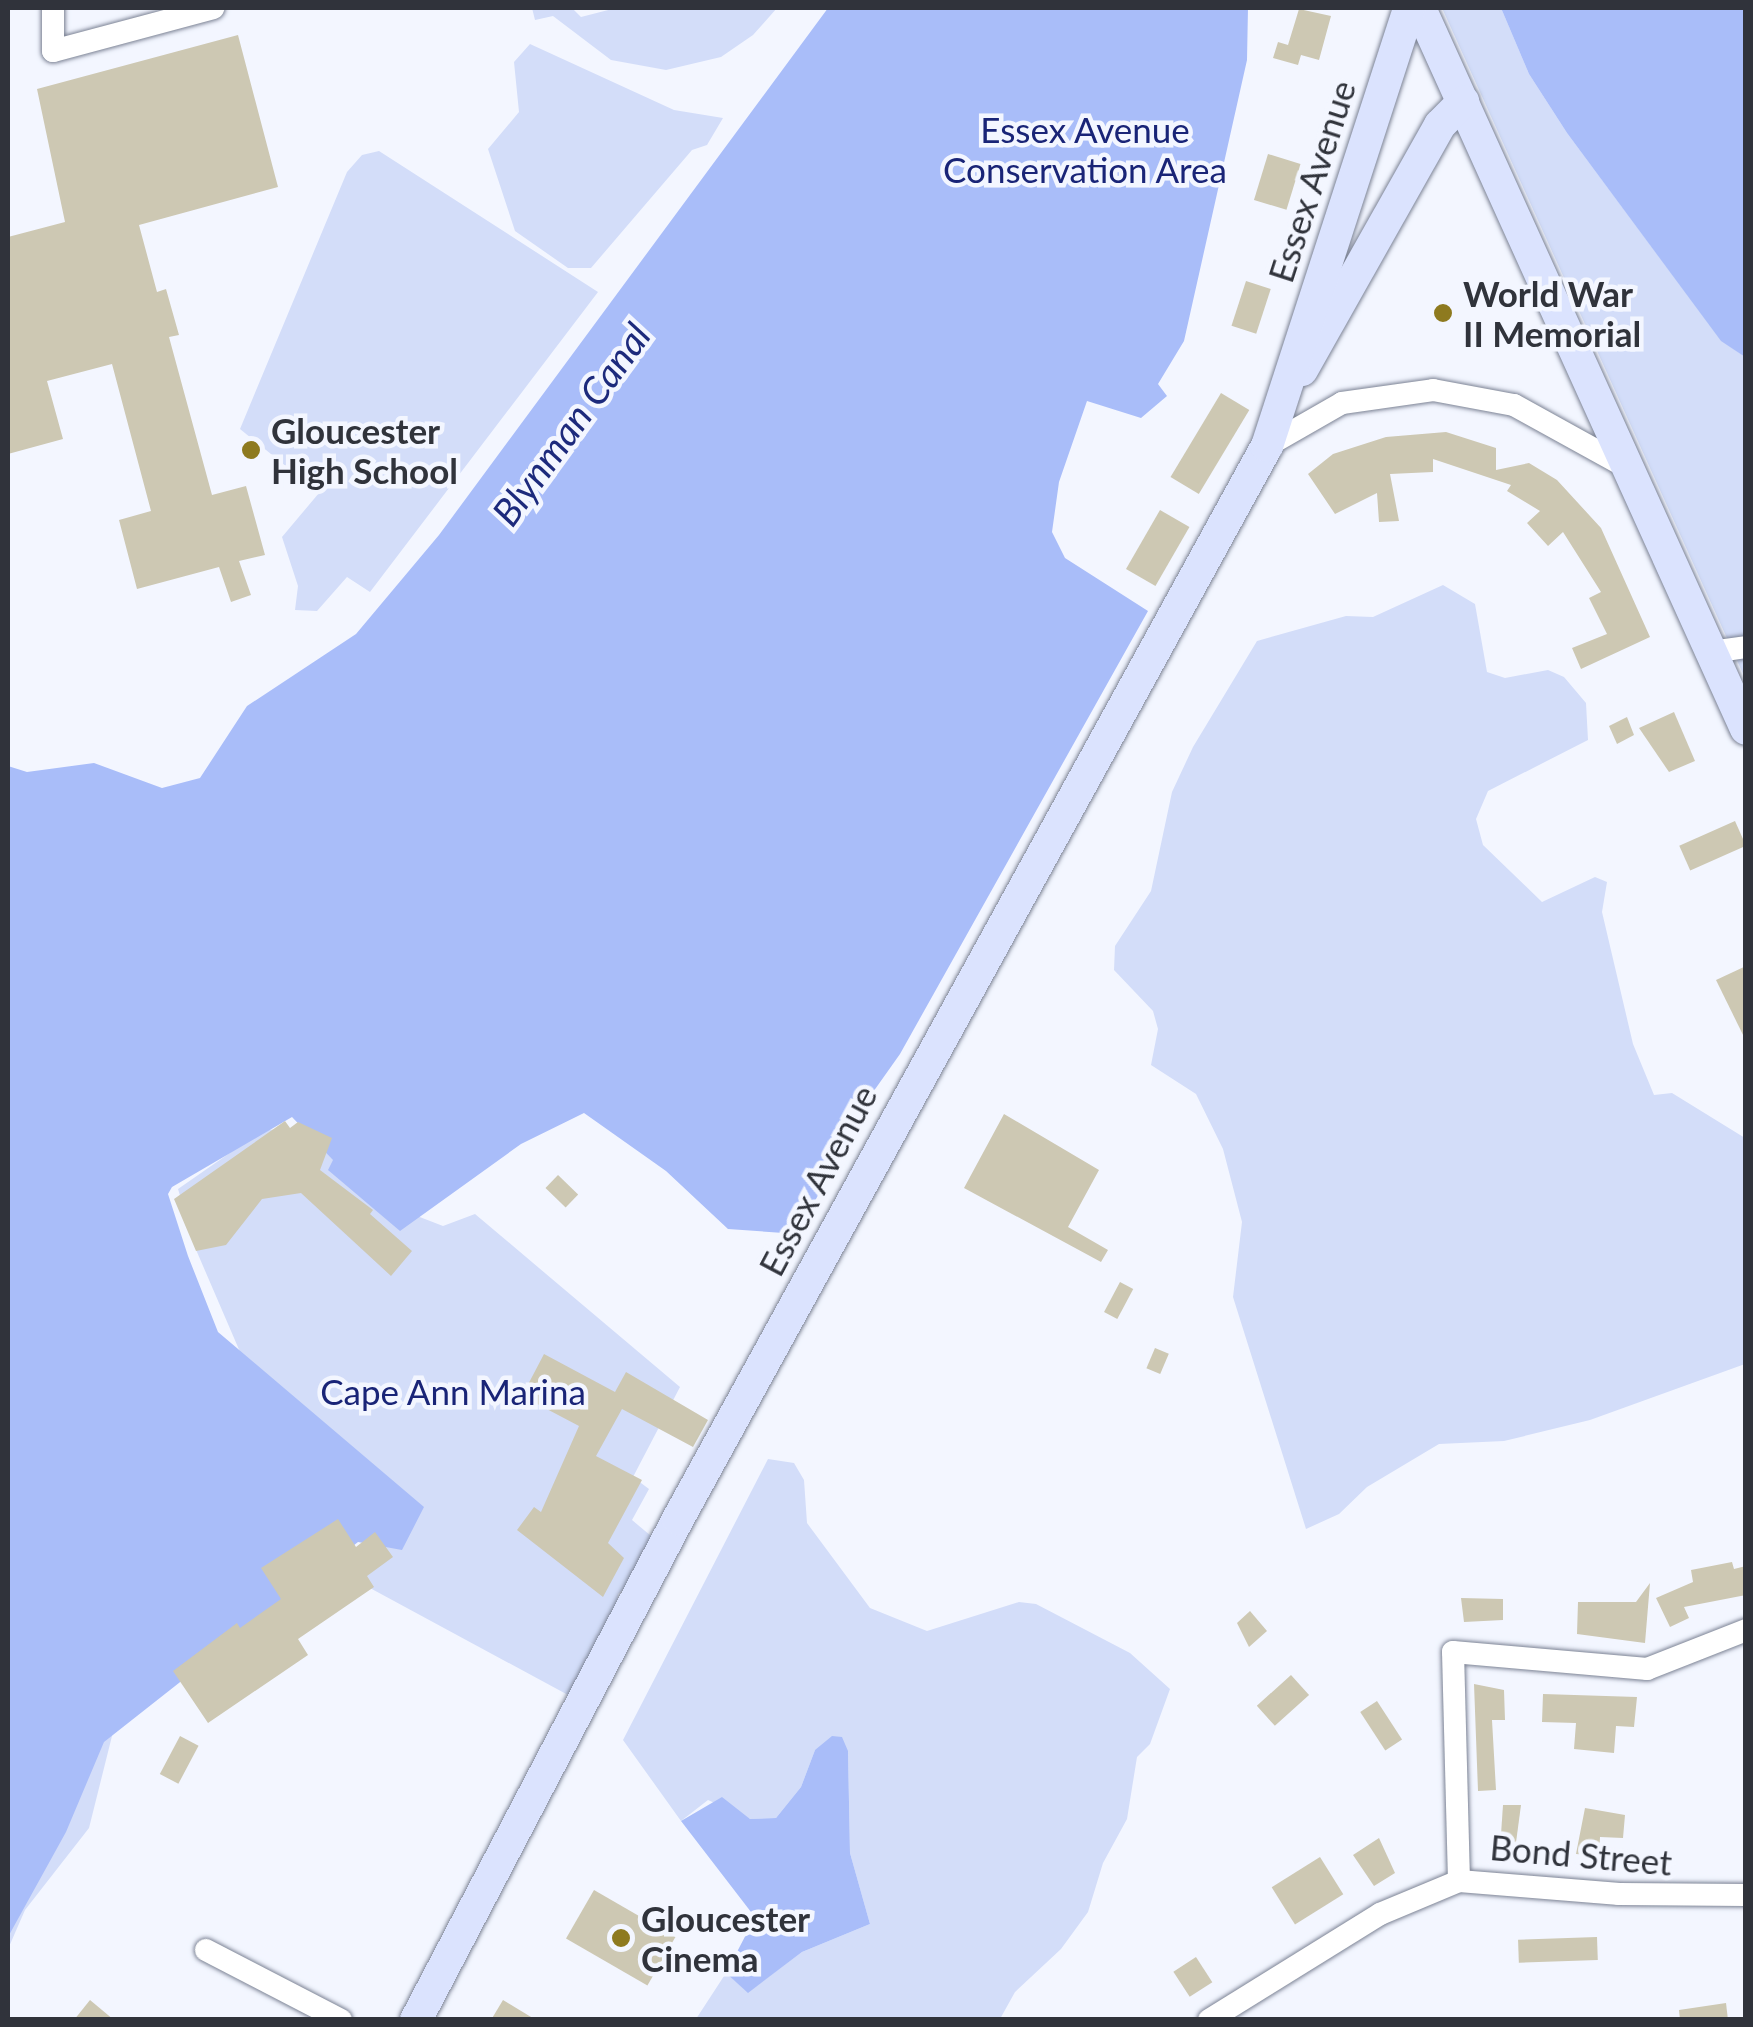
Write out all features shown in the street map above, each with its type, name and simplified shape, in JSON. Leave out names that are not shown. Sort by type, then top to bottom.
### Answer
[{"type":"street","points":[[53,8],[52,52],[213,8]]},
{"type":"street","name":"Essex Avenue","points":[[416,2020],[678,1520],[1267,446],[1293,382],[1302,335],[1408,8]]},
{"type":"street","points":[[1420,8],[1746,728]]},
{"type":"street","name":"Essex Avenue","points":[[1293,382],[1319,348],[1440,125],[1463,102]]},
{"type":"street","points":[[1267,446],[1342,403],[1433,390],[1514,405],[1629,468]]},
{"type":"street","points":[[1712,652],[1746,648]]},
{"type":"street","points":[[1459,1880],[1453,1652],[1646,1669],[1746,1630]]},
{"type":"street","name":"Bond Street","points":[[1209,2020],[1380,1914],[1459,1880],[1619,1894],[1746,1895]]},
{"type":"street","points":[[206,1950],[341,2020]]},
{"type":"green space","points":[[532,8],[572,8],[581,17],[616,8],[777,8],[753,35],[721,57],[666,70],[611,60],[553,16],[535,20]]},
{"type":"green space","points":[[1442,8],[1501,8],[1529,74],[1567,133],[1721,340],[1745,357],[1745,678]]},
{"type":"green space","points":[[530,44],[674,110],[723,118],[707,145],[692,150],[591,268],[568,268],[515,231],[488,149],[519,112],[514,62]]},
{"type":"green space","points":[[379,151],[598,292],[370,592],[347,577],[317,611],[295,610],[298,586],[282,537],[319,493],[240,429],[347,172],[362,155]]},
{"type":"green space","points":[[1443,585],[1475,604],[1487,672],[1505,678],[1548,670],[1564,677],[1586,703],[1588,740],[1488,791],[1476,819],[1483,845],[1542,902],[1595,877],[1607,882],[1602,912],[1633,1044],[1654,1095],[1672,1093],[1745,1138],[1745,1364],[1590,1420],[1504,1441],[1439,1444],[1367,1487],[1339,1514],[1306,1529],[1233,1297],[1242,1222],[1223,1149],[1196,1094],[1151,1065],[1158,1029],[1153,1011],[1114,970],[1115,946],[1151,891],[1172,792],[1193,747],[1257,641],[1346,616],[1373,617]]},
{"type":"green space","name":"Cape Ann Marina","points":[[335,1127],[386,1204],[443,1226],[475,1214],[680,1387],[633,1477],[649,1489],[632,1520],[663,1546],[649,1568],[618,1594],[613,1650],[581,1702],[333,1568],[376,1548],[268,1417],[197,1252],[178,1189],[263,1130]]},
{"type":"green space","points":[[768,1459],[794,1463],[804,1480],[807,1523],[870,1608],[927,1631],[1019,1602],[1036,1604],[1130,1653],[1170,1689],[1150,1744],[1137,1757],[1127,1819],[1103,1863],[1088,1912],[1061,1949],[1015,1992],[1000,2019],[696,2019],[726,1973],[748,1992],[802,1952],[870,1924],[850,1853],[848,1751],[815,1750],[801,1787],[776,1818],[750,1819],[708,1800],[681,1821],[623,1740]]},
{"type":"green space","points":[[8,1624],[114,1728],[89,1828],[25,1910],[8,1949]]},
{"type":"water","name":"Blynman Canal","points":[[828,8],[1248,8],[1247,60],[1184,341],[1158,384],[1167,396],[1141,418],[1087,401],[1059,482],[1052,532],[1065,558],[1148,611],[900,1054],[866,1102],[798,1234],[728,1229],[666,1171],[584,1113],[521,1144],[400,1231],[328,1170],[333,1160],[292,1117],[172,1187],[168,1194],[218,1332],[424,1507],[402,1550],[358,1542],[104,1742],[66,1832],[8,1937],[8,766],[27,772],[94,763],[162,788],[200,778],[247,706],[356,634],[439,535]]},
{"type":"water","points":[[1501,8],[1745,8],[1745,357],[1721,341],[1567,133],[1529,74]]},
{"type":"water","points":[[832,1736],[842,1737],[848,1751],[850,1853],[870,1924],[802,1952],[748,1993],[726,1973],[751,1925],[751,1912],[681,1821],[722,1797],[750,1819],[776,1818],[801,1787],[815,1750]]},
{"type":"building","points":[[1299,9],[1331,16],[1319,60],[1301,55],[1298,65],[1273,58],[1278,42],[1288,45]]},
{"type":"building","points":[[238,35],[278,187],[139,225],[157,292],[166,289],[179,335],[169,337],[212,495],[246,486],[265,555],[239,561],[251,595],[231,602],[219,567],[137,589],[119,520],[151,511],[112,364],[47,381],[63,439],[8,454],[8,237],[65,222],[37,89]]},
{"type":"building","points":[[1268,154],[1301,164],[1286,210],[1254,200]]},
{"type":"building","points":[[1246,281],[1271,289],[1256,334],[1231,326]]},
{"type":"building","points":[[1221,393],[1249,410],[1199,494],[1171,477]]},
{"type":"building","points":[[1446,432],[1496,448],[1496,470],[1529,463],[1557,480],[1601,528],[1650,637],[1581,669],[1572,648],[1607,634],[1589,598],[1601,592],[1563,532],[1548,546],[1527,523],[1540,511],[1507,491],[1511,485],[1433,459],[1433,472],[1390,474],[1399,521],[1379,522],[1377,493],[1335,514],[1308,474],[1333,454],[1386,437]]},
{"type":"building","points":[[1160,510],[1189,527],[1155,586],[1126,569]]},
{"type":"building","points":[[1674,712],[1695,761],[1669,772],[1639,728]]},
{"type":"building","points":[[1627,717],[1634,735],[1617,744],[1609,726]]},
{"type":"building","points":[[1735,821],[1746,846],[1690,870],[1679,846]]},
{"type":"building","points":[[1746,966],[1746,1041],[1716,980]]},
{"type":"building","points":[[1004,1114],[1099,1170],[1068,1227],[1108,1250],[1101,1262],[964,1188]]},
{"type":"building","points":[[285,1121],[290,1128],[298,1122],[332,1138],[320,1170],[373,1210],[370,1214],[412,1251],[391,1276],[301,1193],[262,1199],[226,1245],[196,1251],[174,1199]]},
{"type":"building","points":[[558,1175],[578,1194],[566,1207],[545,1188]]},
{"type":"building","points":[[1120,1282],[1133,1289],[1117,1319],[1104,1312]]},
{"type":"building","points":[[1155,1348],[1169,1354],[1160,1374],[1146,1368]]},
{"type":"building","points":[[544,1354],[615,1392],[626,1372],[708,1420],[693,1447],[622,1409],[596,1456],[642,1480],[608,1543],[624,1558],[603,1597],[517,1530],[534,1507],[541,1512],[579,1426],[522,1396]]},
{"type":"building","points":[[338,1519],[356,1547],[375,1532],[393,1557],[367,1576],[374,1587],[298,1639],[308,1655],[208,1723],[173,1671],[237,1623],[240,1628],[281,1599],[261,1568]]},
{"type":"building","points":[[1732,1562],[1734,1569],[1746,1566],[1746,1595],[1684,1607],[1689,1618],[1670,1627],[1656,1598],[1693,1582],[1691,1570]]},
{"type":"building","points":[[1650,1583],[1645,1643],[1577,1634],[1578,1602],[1636,1602]]},
{"type":"building","points":[[1461,1598],[1503,1599],[1503,1620],[1464,1622]]},
{"type":"building","points":[[1250,1611],[1267,1631],[1249,1647],[1237,1623]]},
{"type":"building","points":[[1291,1675],[1309,1695],[1275,1726],[1257,1706]]},
{"type":"building","points":[[1474,1684],[1504,1690],[1505,1720],[1492,1720],[1496,1790],[1478,1791]]},
{"type":"building","points":[[1543,1694],[1637,1697],[1634,1727],[1616,1726],[1614,1753],[1574,1749],[1576,1723],[1542,1722]]},
{"type":"building","points":[[1377,1701],[1402,1740],[1385,1750],[1360,1712]]},
{"type":"building","points":[[180,1736],[199,1746],[178,1784],[160,1774]]},
{"type":"building","points":[[1503,1805],[1521,1805],[1515,1850],[1500,1849]]},
{"type":"building","points":[[1585,1808],[1625,1815],[1623,1838],[1600,1837],[1599,1856],[1576,1854]]},
{"type":"building","points":[[1379,1838],[1395,1873],[1374,1886],[1353,1855]]},
{"type":"building","points":[[1320,1857],[1343,1894],[1295,1925],[1272,1887]]},
{"type":"building","name":"Gloucester Cinema","points":[[594,1890],[675,1937],[647,1985],[566,1938]]},
{"type":"building","points":[[1597,1937],[1598,1960],[1519,1963],[1518,1940]]},
{"type":"building","points":[[1196,1957],[1212,1982],[1190,1997],[1173,1972]]},
{"type":"building","points":[[90,2000],[114,2020],[74,2020]]},
{"type":"building","points":[[503,2000],[536,2020],[491,2020]]},
{"type":"building","points":[[1726,2003],[1728,2020],[1680,2020],[1679,2010]]},
{"type":"place","name":"World War II Memorial","points":[[1443,313]]},
{"type":"place","name":"Gloucester High School","points":[[251,450]]},
{"type":"place","name":"Gloucester Cinema","points":[[621,1938]]},
{"type":"park label","name":"Essex Avenue Conservation Area","points":[[1085,149]]}]
